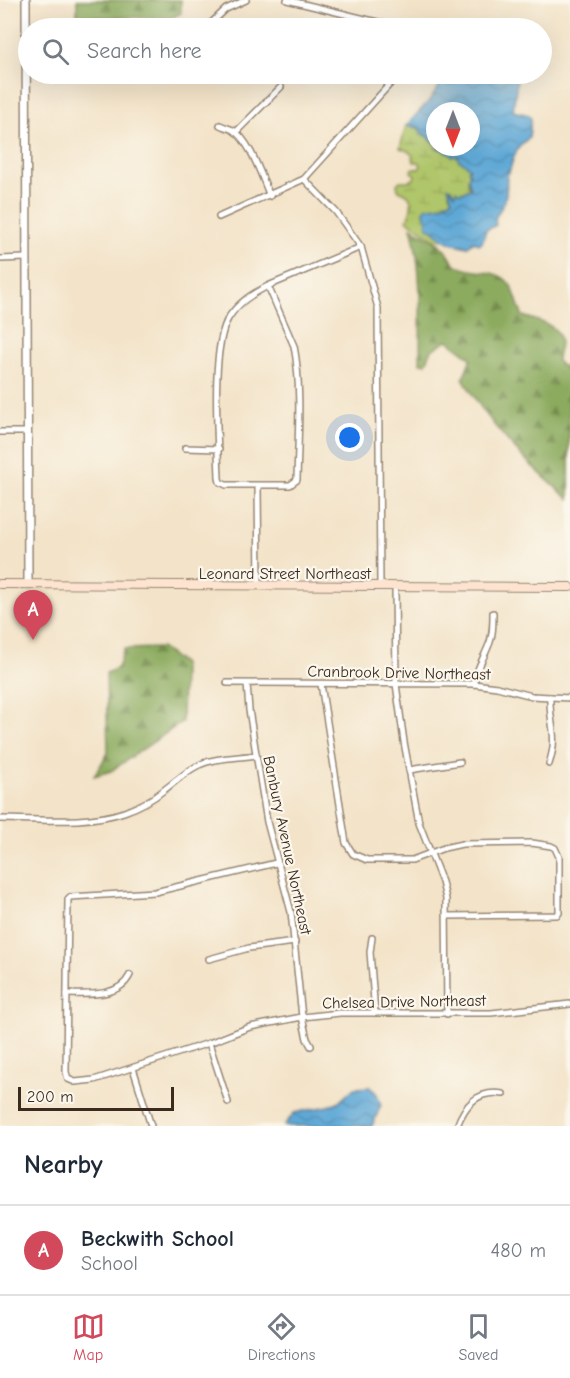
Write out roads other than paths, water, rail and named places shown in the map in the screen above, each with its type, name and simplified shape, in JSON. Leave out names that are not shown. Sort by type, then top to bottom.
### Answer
[{"type":"main road","name":"Leonard Street Northeast","points":[[0,584],[570,587]]},
{"type":"street","points":[[26,0],[26,18]]},
{"type":"street","points":[[217,18],[226,9],[246,0]]},
{"type":"street","points":[[286,0],[361,18]]},
{"type":"street","points":[[27,84],[28,584]]},
{"type":"street","points":[[219,217],[304,179],[390,84]]},
{"type":"street","points":[[236,132],[281,87]]},
{"type":"street","points":[[220,125],[236,132],[250,152],[270,196]]},
{"type":"street","points":[[304,179],[336,212],[360,247],[373,285],[379,325],[380,586]]},
{"type":"street","points":[[268,286],[292,341],[296,357],[298,375],[297,480],[290,485],[223,484],[219,478],[218,357],[226,323],[239,304],[268,286],[360,247]]},
{"type":"street","points":[[0,259],[26,258]]},
{"type":"street","points":[[0,432],[26,432]]},
{"type":"street","points":[[185,448],[219,449]]},
{"type":"street","points":[[258,486],[259,586]]},
{"type":"street","points":[[396,586],[396,684],[409,770],[416,811],[445,890],[447,1014]]},
{"type":"street","points":[[474,684],[477,670],[491,637],[493,613]]},
{"type":"street","name":"Cranbrook Drive Northeast","points":[[227,683],[474,684],[489,685],[532,696],[570,698]]},
{"type":"street","name":"Banbury Avenue Northeast","points":[[248,684],[249,710],[267,822],[276,863],[291,912],[302,1017],[311,1046]]},
{"type":"street","points":[[321,684],[346,843],[350,851],[358,858],[412,860],[455,846],[478,843],[532,843],[555,848],[559,855],[559,913],[554,916],[447,916]]},
{"type":"street","points":[[549,764],[555,743],[550,698]]},
{"type":"street","points":[[0,819],[90,818],[114,814],[137,807],[155,797],[182,775],[201,764],[214,760],[256,755]]},
{"type":"street","points":[[409,770],[460,762]]},
{"type":"street","points":[[130,975],[126,982],[107,992],[67,994],[67,901],[70,897],[155,892],[276,863]]},
{"type":"street","points":[[372,938],[370,952],[375,1013]]},
{"type":"street","points":[[209,959],[249,948],[295,942]]},
{"type":"street","name":"Chelsea Drive Northeast","points":[[67,994],[66,1072],[68,1079],[75,1082],[84,1082],[133,1068],[250,1027],[302,1017],[340,1013],[512,1012],[570,1004]]},
{"type":"street","points":[[209,1043],[228,1102]]},
{"type":"street","points":[[133,1068],[151,1126]]},
{"type":"street","points":[[457,1126],[465,1110],[478,1096],[493,1092],[503,1094]]},
{"type":"water","points":[[441,84],[516,84],[513,111],[529,115],[531,119],[529,138],[518,149],[509,173],[507,173],[506,195],[496,216],[496,225],[486,230],[482,243],[474,241],[467,247],[446,241],[427,227],[424,212],[425,208],[443,205],[452,200],[448,187],[455,194],[456,190],[460,193],[471,189],[468,178],[470,168],[459,161],[457,156],[480,156],[480,102],[428,102]]},
{"type":"water","points":[[426,104],[426,136],[422,134],[419,128],[406,126]]},
{"type":"water","points":[[370,1087],[377,1094],[381,1105],[372,1126],[284,1126],[294,1113],[328,1106],[340,1101],[354,1088]]},
{"type":"place","name":"Beckwith School","points":[[33,640]]}]
